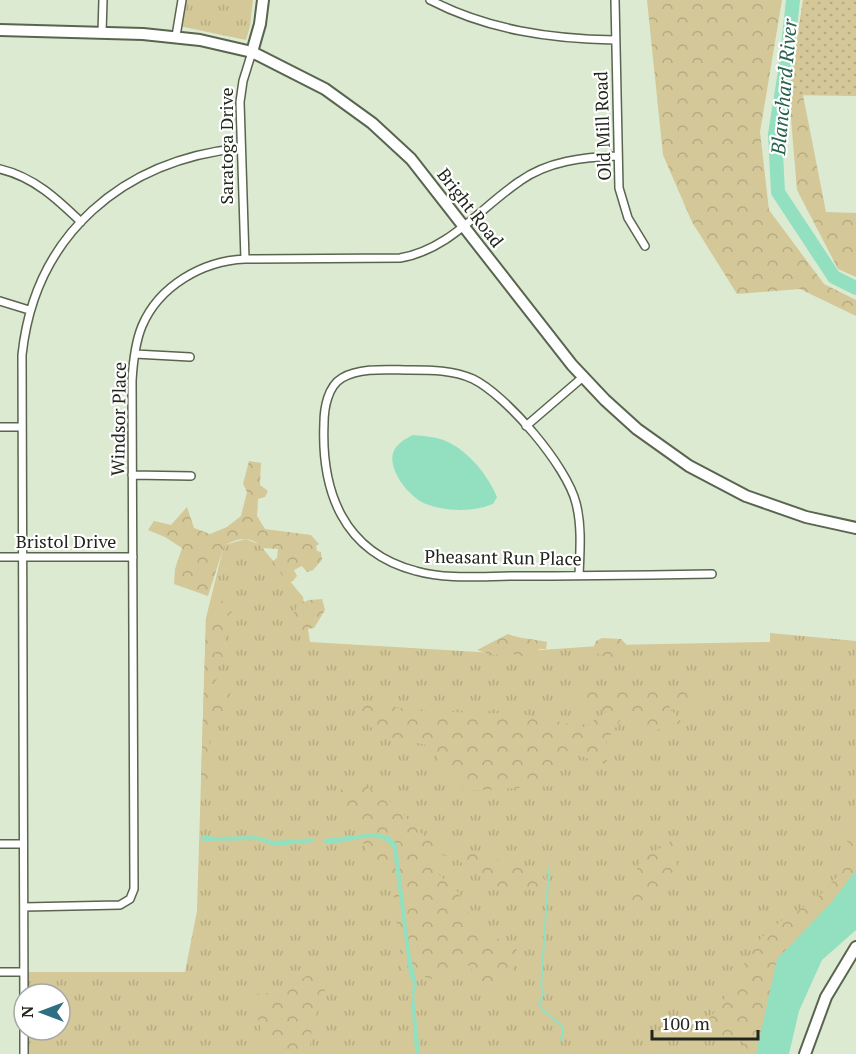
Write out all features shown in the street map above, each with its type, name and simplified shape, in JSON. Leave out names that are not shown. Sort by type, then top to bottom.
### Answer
[{"type":"main road","name":"Saratoga Drive","points":[[252,52],[260,24],[263,0]]},
{"type":"main road","name":"Bright Road","points":[[0,30],[176,36],[252,52],[325,89],[372,123],[411,159],[583,377],[612,408],[637,429],[671,455],[707,477],[746,496],[786,511],[856,528]]},
{"type":"main road","points":[[804,1054],[826,997],[856,947]]},
{"type":"street","points":[[102,33],[103,0]]},
{"type":"street","points":[[176,36],[182,0]]},
{"type":"street","points":[[430,0],[460,15],[517,31],[559,37],[615,40]]},
{"type":"street","name":"Old Mill Road","points":[[615,0],[619,188],[624,208],[645,246]]},
{"type":"street","name":"Saratoga Drive","points":[[245,259],[241,91],[252,52]]},
{"type":"street","points":[[24,982],[22,355],[29,310],[51,264],[81,222],[112,193],[157,168],[202,154],[241,148]]},
{"type":"street","name":"Windsor Place","points":[[24,907],[120,905],[133,895],[135,878],[132,381],[139,336],[147,317],[170,289],[187,276],[206,267],[226,261],[245,259],[400,258],[426,251],[464,226],[520,180],[539,171],[580,159],[617,156]]},
{"type":"street","points":[[0,169],[21,176],[41,187],[81,222]]},
{"type":"street","points":[[0,301],[29,310]]},
{"type":"street","points":[[135,354],[190,357]]},
{"type":"street","name":"Pheasant Run Place","points":[[579,575],[579,522],[572,491],[558,464],[502,399],[471,378],[436,370],[362,372],[337,382],[325,408],[324,455],[329,487],[341,515],[361,540],[377,554],[405,568],[425,574],[446,576],[579,575],[712,574]]},
{"type":"street","points":[[526,426],[583,377]]},
{"type":"street","points":[[0,428],[22,428]]},
{"type":"street","points":[[132,476],[191,476]]},
{"type":"street","name":"Bristol Drive","points":[[0,557],[133,557]]},
{"type":"street","points":[[0,844],[23,844]]},
{"type":"street","points":[[0,972],[24,972]]},
{"type":"green space","points":[[185,0],[253,0],[246,40],[179,26]]},
{"type":"green space","points":[[647,0],[782,0],[760,132],[769,210],[824,284],[856,300],[856,316],[800,289],[737,294],[692,222],[663,155]]},
{"type":"green space","points":[[803,0],[816,0],[803,95],[826,212],[856,213],[856,277],[838,269],[797,190],[789,95]]},
{"type":"green space","points":[[803,0],[856,0],[856,96],[789,95]]},
{"type":"green space","points":[[249,461],[261,463],[260,485],[268,491],[265,497],[258,499],[257,516],[265,529],[311,535],[319,544],[316,546],[317,551],[321,552],[322,560],[313,570],[307,572],[302,566],[294,570],[297,576],[292,582],[285,580],[273,561],[277,558],[278,549],[262,548],[253,541],[244,539],[224,546],[208,596],[174,584],[175,569],[182,548],[148,530],[154,521],[171,525],[187,507],[194,528],[210,534],[227,527],[241,516],[247,492],[243,484]]},
{"type":"green space","points":[[246,539],[260,545],[303,597],[310,642],[496,653],[614,645],[770,642],[770,633],[856,641],[856,898],[795,966],[771,1054],[24,1054],[24,1042],[72,1042],[72,982],[24,982],[24,972],[185,972],[197,911],[206,618],[224,545]]},
{"type":"green space","points":[[232,593],[237,597],[236,609],[224,624],[230,654],[224,658],[215,653],[218,689],[230,690],[231,710],[210,734],[209,756],[216,778],[208,791],[201,779],[206,623],[214,607]]},
{"type":"green space","points":[[322,599],[325,610],[314,628],[301,630],[292,617],[298,604]]},
{"type":"green space","points":[[508,634],[547,642],[546,649],[539,649],[537,656],[517,656],[512,653],[493,655],[477,650]]},
{"type":"green space","points":[[602,638],[621,639],[632,650],[632,656],[605,657],[592,651],[596,641]]},
{"type":"green space","points":[[625,689],[704,691],[695,707],[680,698],[669,707],[682,723],[649,732],[622,718],[606,741],[607,765],[564,750],[555,786],[463,791],[427,745],[379,735],[342,697],[417,711],[522,714],[584,727],[606,712],[575,700],[579,691]]},
{"type":"green space","points":[[350,777],[392,803],[428,840],[538,870],[548,885],[518,890],[491,890],[481,877],[458,860],[412,842],[437,873],[457,891],[476,929],[517,947],[509,986],[488,987],[464,961],[438,981],[402,970],[393,889],[368,855],[353,816],[336,797]]},
{"type":"green space","points":[[856,822],[856,870],[831,903],[777,959],[756,1054],[743,1054],[743,1037],[727,1038],[700,1031],[727,995],[761,938],[788,915],[813,902],[843,871],[853,847],[840,835]]},
{"type":"green space","points":[[672,841],[677,866],[670,876],[660,883],[659,897],[634,910],[622,904],[631,889],[638,865],[643,858]]},
{"type":"green space","points":[[308,975],[329,979],[312,1027],[309,1054],[267,1054],[273,1039],[262,1035],[252,994],[285,992]]},
{"type":"shaded area","points":[[413,435],[441,439],[465,453],[478,466],[493,489],[497,497],[493,504],[469,510],[451,510],[434,507],[413,496],[397,475],[392,460],[396,447]]},
{"type":"shaded area","points":[[375,833],[389,836],[397,845],[410,952],[417,985],[414,995],[420,1054],[416,1054],[415,1051],[411,1001],[413,984],[409,974],[393,849],[379,838],[362,838],[333,843],[324,843],[323,839]]},
{"type":"shaded area","points":[[201,835],[256,836],[275,841],[314,838],[314,842],[274,846],[257,840],[201,841]]},
{"type":"shaded area","points":[[856,870],[856,930],[822,960],[799,1011],[789,1054],[756,1054],[777,959],[831,903]]},
{"type":"waterway","name":"Blanchard River","points":[[793,0],[775,134],[778,192],[834,277],[856,288]]},
{"type":"waterway","points":[[549,868],[541,987],[544,992],[539,1004],[563,1027],[560,1041]]}]
